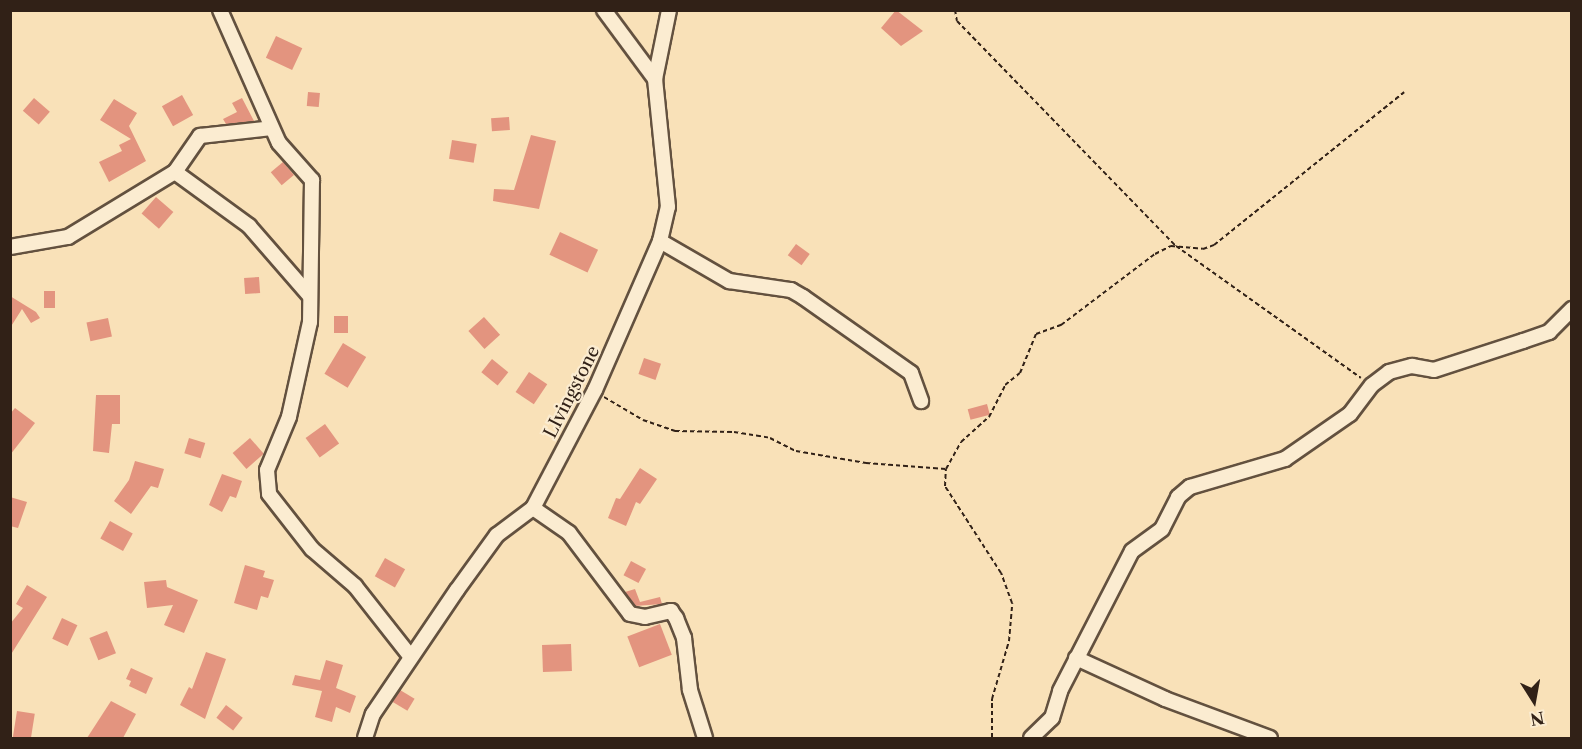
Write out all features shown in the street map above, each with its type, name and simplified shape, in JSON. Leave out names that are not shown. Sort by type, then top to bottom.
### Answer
[{"type":"street","points":[[220,10],[272,128],[312,180],[310,322],[297,363],[289,417],[267,470],[269,494],[312,549],[356,586],[410,656]]},
{"type":"street","points":[[604,10],[655,79]]},
{"type":"street","name":"LIvingstone","points":[[365,738],[373,714],[410,656],[497,536],[533,508],[595,390],[660,241],[668,207],[655,79],[669,10]]},
{"type":"street","points":[[10,248],[68,237],[175,172],[200,136],[272,128]]},
{"type":"street","points":[[175,172],[249,226],[309,295]]},
{"type":"street","points":[[660,241],[729,280],[791,290],[803,297],[911,373],[921,401]]},
{"type":"street","points":[[1031,738],[1052,718],[1076,658],[1132,551],[1162,530],[1178,497],[1190,487],[1214,483],[1292,455],[1350,414],[1372,385],[1389,372],[1412,366],[1434,370],[1549,332],[1572,309]]},
{"type":"street","points":[[533,508],[569,533],[630,614],[645,617],[671,611],[684,638],[690,690],[705,738]]},
{"type":"street","points":[[1076,658],[1165,699],[1270,738]]},
{"type":"path","points":[[955,10],[957,21],[1176,246],[1372,385]]},
{"type":"path","points":[[992,738],[992,699],[1009,641],[1012,603],[1001,573],[945,486],[946,469],[962,442],[990,417],[1005,385],[1020,373],[1036,334],[1053,330],[1086,302],[1114,288],[1131,270],[1176,246],[1203,249],[1214,245],[1404,92]]},
{"type":"path","points":[[595,390],[643,420],[675,431],[734,432],[770,438],[796,451],[866,463],[946,469]]},
{"type":"building","points":[[896,10],[923,31],[901,46],[881,28]]},
{"type":"building","points":[[276,36],[302,48],[292,70],[266,58]]},
{"type":"building","points":[[308,92],[320,93],[319,107],[307,106]]},
{"type":"building","points":[[182,95],[193,115],[173,126],[162,106]]},
{"type":"building","points":[[34,98],[50,112],[39,125],[23,111]]},
{"type":"building","points":[[242,98],[254,121],[226,124],[223,119],[237,112],[232,103]]},
{"type":"building","points":[[114,99],[137,113],[129,126],[146,161],[109,182],[99,162],[122,151],[119,145],[131,139],[100,120]]},
{"type":"building","points":[[509,117],[510,130],[492,131],[491,118]]},
{"type":"building","points":[[531,135],[556,141],[539,209],[493,201],[494,189],[514,190]]},
{"type":"building","points":[[452,140],[477,144],[474,163],[449,159]]},
{"type":"building","points":[[283,162],[294,175],[282,185],[271,172]]},
{"type":"building","points":[[156,197],[173,212],[159,229],[142,214]]},
{"type":"building","points":[[560,232],[598,250],[587,272],[549,255]]},
{"type":"building","points":[[796,244],[810,254],[802,265],[788,255]]},
{"type":"building","points":[[259,277],[260,293],[245,294],[244,278]]},
{"type":"building","points":[[44,291],[55,291],[55,308],[44,308]]},
{"type":"building","points":[[10,296],[36,312],[40,318],[31,323],[22,309],[10,328]]},
{"type":"building","points":[[334,316],[348,316],[348,333],[334,333]]},
{"type":"building","points":[[484,317],[500,335],[484,349],[468,331]]},
{"type":"building","points":[[108,318],[112,337],[90,341],[86,323]]},
{"type":"building","points":[[343,343],[366,357],[348,388],[324,374]]},
{"type":"building","points":[[644,358],[661,364],[655,380],[638,374]]},
{"type":"building","points":[[492,359],[508,372],[498,385],[481,372]]},
{"type":"building","points":[[529,372],[547,384],[534,404],[516,392]]},
{"type":"building","points":[[96,395],[120,395],[120,424],[112,424],[109,453],[93,451]]},
{"type":"building","points":[[987,404],[990,415],[971,420],[968,409]]},
{"type":"building","points":[[15,408],[35,423],[10,455],[10,414]]},
{"type":"building","points":[[325,424],[339,443],[320,458],[306,438]]},
{"type":"building","points":[[189,438],[205,443],[201,458],[184,453]]},
{"type":"building","points":[[250,438],[264,454],[246,469],[233,453]]},
{"type":"building","points":[[135,461],[164,469],[158,488],[151,486],[131,514],[114,501],[129,480]]},
{"type":"building","points":[[640,468],[657,479],[640,504],[636,502],[626,526],[608,518],[616,498],[620,499]]},
{"type":"building","points":[[222,474],[242,481],[236,498],[230,496],[222,512],[209,505]]},
{"type":"building","points":[[10,497],[27,502],[18,528],[10,526]]},
{"type":"building","points":[[110,521],[133,534],[123,551],[100,538]]},
{"type":"building","points":[[385,558],[405,569],[395,588],[375,576]]},
{"type":"building","points":[[631,561],[646,569],[638,583],[623,575]]},
{"type":"building","points":[[245,565],[265,571],[263,577],[274,580],[268,598],[261,596],[257,610],[234,603]]},
{"type":"building","points":[[166,580],[167,587],[198,600],[184,633],[164,625],[173,605],[147,608],[144,582]]},
{"type":"building","points":[[27,585],[47,597],[10,656],[10,624],[23,608],[16,604]]},
{"type":"building","points":[[635,589],[640,602],[660,597],[662,604],[635,606],[625,592]]},
{"type":"building","points":[[62,618],[77,625],[68,646],[52,639]]},
{"type":"building","points":[[660,624],[672,655],[639,667],[627,637]]},
{"type":"building","points":[[107,631],[116,653],[98,660],[89,638]]},
{"type":"building","points":[[571,644],[572,671],[543,672],[542,645]]},
{"type":"building","points":[[206,652],[226,659],[205,719],[180,705],[189,687],[192,689]]},
{"type":"building","points":[[326,660],[343,665],[336,688],[356,696],[350,713],[336,707],[332,722],[315,717],[322,691],[292,685],[295,675],[320,680]]},
{"type":"building","points":[[131,668],[153,678],[146,694],[129,686],[131,681],[126,679]]},
{"type":"building","points":[[400,690],[415,699],[407,711],[393,702]]},
{"type":"building","points":[[111,701],[136,714],[123,738],[87,738]]},
{"type":"building","points":[[226,705],[243,718],[233,730],[216,718]]},
{"type":"building","points":[[17,711],[35,714],[31,738],[13,738]]}]
